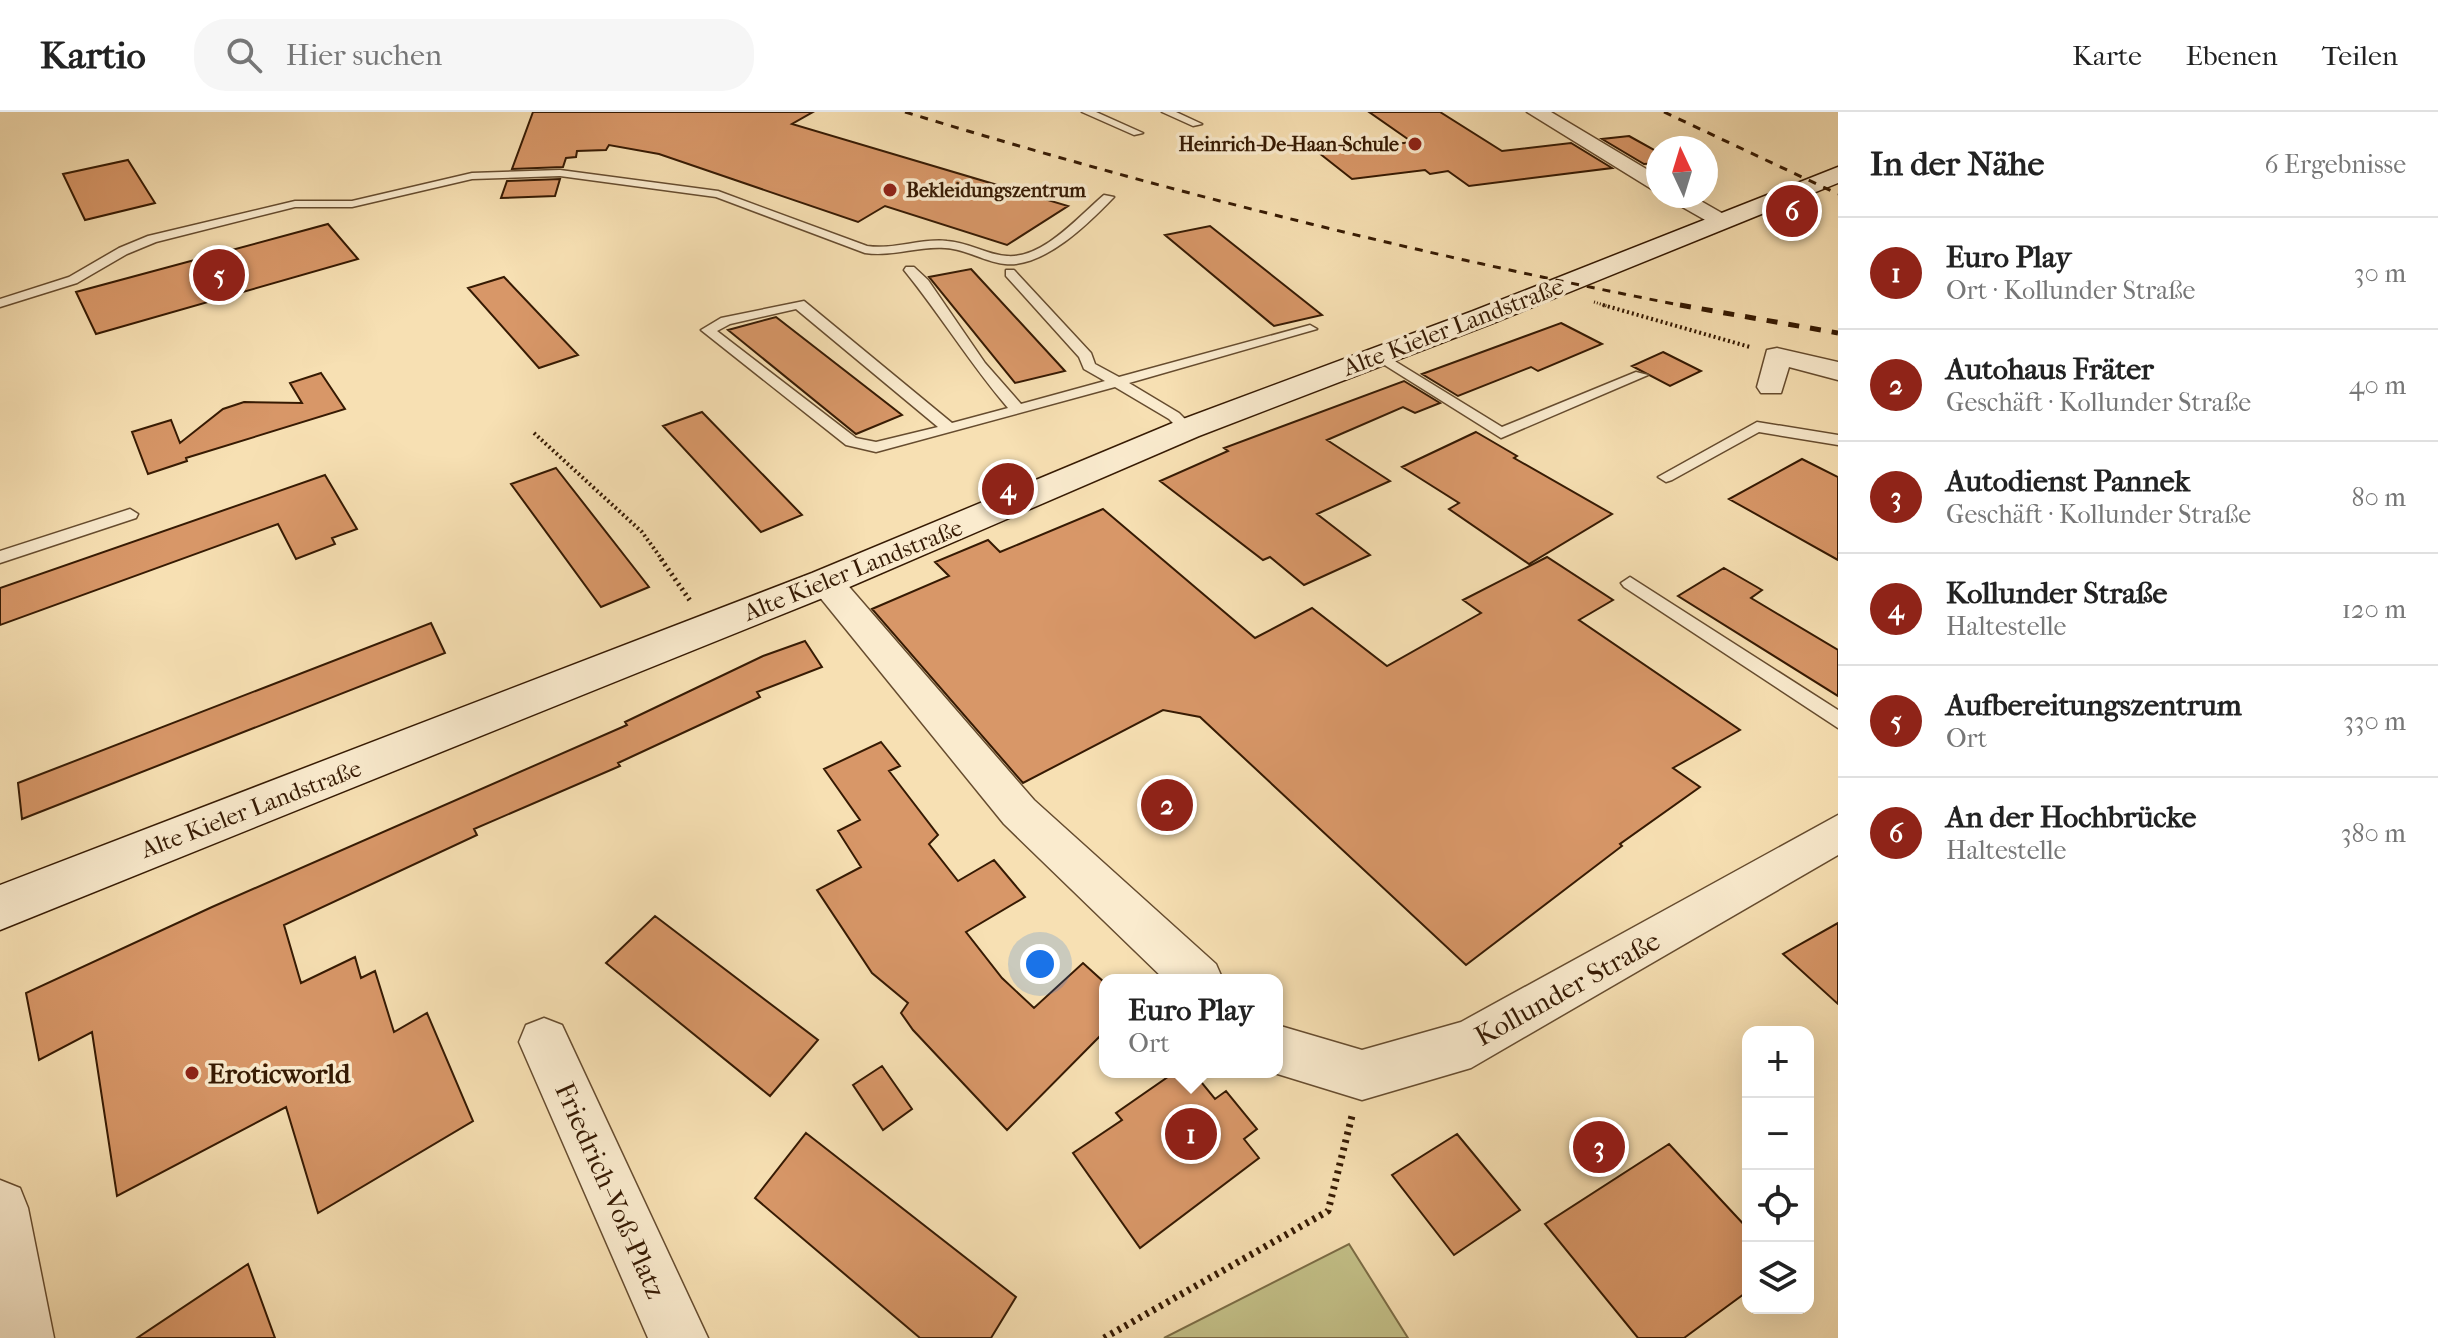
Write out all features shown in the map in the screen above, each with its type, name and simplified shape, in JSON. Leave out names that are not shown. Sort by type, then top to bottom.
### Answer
[{"type":"street","points":[[1537,112],[1646,179]]},
{"type":"street","name":"Alte Kieler Landstraße","points":[[0,908],[710,629],[1187,429],[1380,356],[1838,174]]},
{"type":"street","points":[[1698,208],[1722,220]]},
{"type":"street","points":[[1771,387],[1777,356],[1838,371]]},
{"type":"street","points":[[826,582],[1019,812],[1193,974]]},
{"type":"street","name":"Kollunder Straße","points":[[1362,1075],[1471,1044],[1838,833]]},
{"type":"street","name":"Friedrich-Voß-Platz","points":[[544,1042],[678,1338]]},
{"type":"street","points":[[1283,1052],[1362,1075]]},
{"type":"street","points":[[0,1208],[24,1338]]},
{"type":"lane","points":[[1087,112],[1138,133]]},
{"type":"lane","points":[[1167,112],[1197,124]]},
{"type":"lane","points":[[0,303],[73,280],[123,251],[152,239],[295,204],[352,204],[472,176],[560,173],[718,194],[865,249],[884,253],[940,244],[958,245],[1008,261],[1034,257],[1108,197]]},
{"type":"lane","points":[[910,270],[923,283],[980,366],[1017,409]]},
{"type":"lane","points":[[1010,273],[1086,356],[1089,366],[1174,416],[1187,429]]},
{"type":"lane","points":[[949,428],[799,304],[726,321],[708,330],[851,442],[876,447],[890,445],[1310,329]]},
{"type":"lane","points":[[1380,356],[1501,433],[1641,375]]},
{"type":"lane","points":[[1666,477],[1757,427],[1838,440]]},
{"type":"lane","points":[[0,557],[130,514]]},
{"type":"lane","points":[[1630,583],[1838,720]]},
{"type":"path","points":[[1550,289],[1777,356]]},
{"type":"path","points":[[534,433],[642,532],[710,629]]},
{"type":"path","points":[[1104,1338],[1328,1211],[1362,1075]]},
{"type":"shaded area","points":[[1349,1244],[1408,1338],[1164,1338]]},
{"type":"building","name":"Bekleidungszentrum","points":[[533,112],[813,112],[792,124],[1068,206],[1007,245],[885,206],[858,222],[659,154],[609,145],[606,150],[577,151],[576,157],[566,158],[563,167],[512,169]]},
{"type":"building","points":[[1369,112],[1440,112],[1502,151],[1571,143],[1612,168],[1469,186],[1448,171],[1430,174],[1425,170],[1352,179],[1319,153],[1412,142]]},
{"type":"building","points":[[1629,136],[1646,145],[1646,164],[1644,164],[1602,139]]},
{"type":"building","points":[[128,160],[155,203],[85,220],[63,174]]},
{"type":"building","points":[[560,179],[555,196],[501,198],[507,181]]},
{"type":"building","points":[[328,224],[358,259],[96,334],[76,292]]},
{"type":"building","points":[[1210,226],[1322,315],[1274,326],[1165,235]]},
{"type":"building","points":[[971,269],[1065,371],[1015,383],[929,277]]},
{"type":"building","points":[[504,277],[578,355],[539,368],[468,288]]},
{"type":"building","points":[[776,317],[902,415],[856,434],[728,330]]},
{"type":"building","points":[[1561,323],[1602,344],[1538,371],[1531,367],[1458,396],[1422,374]]},
{"type":"building","points":[[1663,352],[1701,371],[1670,386],[1632,366]]},
{"type":"building","points":[[321,373],[345,409],[186,458],[187,461],[148,474],[132,432],[171,420],[180,443],[223,409],[244,402],[302,403],[290,383]]},
{"type":"building","points":[[1404,381],[1440,403],[1415,413],[1403,407],[1327,440],[1390,481],[1317,514],[1370,555],[1304,585],[1270,557],[1263,560],[1160,481],[1228,451],[1224,448]]},
{"type":"building","points":[[702,412],[802,515],[761,532],[663,426]]},
{"type":"building","points":[[1476,432],[1517,456],[1514,458],[1612,514],[1529,564],[1449,509],[1459,503],[1402,467]]},
{"type":"building","points":[[1802,459],[1838,477],[1838,560],[1729,499]]},
{"type":"building","points":[[556,468],[649,587],[601,607],[511,484]]},
{"type":"building","points":[[325,475],[357,529],[332,538],[335,544],[296,559],[278,524],[0,625],[0,588]]},
{"type":"building","points":[[1103,509],[1255,638],[1312,608],[1387,666],[1481,613],[1463,600],[1547,557],[1613,600],[1579,620],[1740,730],[1673,768],[1700,787],[1620,844],[1622,846],[1466,965],[1200,717],[1163,710],[1023,783],[872,609],[949,576],[935,562],[988,540],[1000,552]]},
{"type":"building","points":[[1724,568],[1762,590],[1751,598],[1838,650],[1838,696],[1678,596]]},
{"type":"building","points":[[431,623],[445,653],[22,819],[18,783]]},
{"type":"building","points":[[805,641],[822,667],[757,692],[760,697],[618,763],[620,766],[474,829],[477,835],[284,925],[301,983],[355,957],[361,978],[375,971],[394,1032],[427,1013],[473,1121],[318,1213],[286,1107],[117,1196],[92,1032],[39,1060],[26,993],[212,907],[627,725],[625,722],[763,656]]},
{"type":"building","points":[[881,742],[900,766],[889,771],[938,835],[929,844],[958,881],[994,860],[1025,897],[966,932],[1002,978],[1034,1008],[1083,963],[1099,978],[1099,1037],[1007,1130],[913,1030],[901,1013],[908,1003],[872,973],[817,890],[861,867],[838,831],[860,820],[824,769]]},
{"type":"building","points":[[655,916],[818,1040],[770,1096],[606,963]]},
{"type":"building","points":[[1838,923],[1838,1004],[1783,954]]},
{"type":"building","points":[[882,1066],[912,1109],[883,1130],[853,1085]]},
{"type":"building","points":[[1166,1078],[1198,1078],[1215,1099],[1226,1091],[1257,1129],[1244,1139],[1259,1158],[1140,1248],[1073,1153],[1122,1120],[1116,1113]]},
{"type":"building","points":[[806,1133],[1016,1297],[991,1338],[920,1338],[755,1198]]},
{"type":"building","points":[[1457,1134],[1520,1210],[1454,1255],[1392,1175]]},
{"type":"building","points":[[1669,1144],[1742,1223],[1742,1295],[1684,1338],[1638,1338],[1545,1224]]},
{"type":"building","points":[[248,1264],[275,1338],[137,1338]]},
{"type":"railway","points":[[905,112],[1099,169],[1295,220],[1492,266],[1681,305]]},
{"type":"railway","points":[[1664,112],[1838,194]]},
{"type":"railway","points":[[1681,305],[1838,333]]},
{"type":"railway","points":[[1681,305],[1690,307]]},
{"type":"place","name":"Heinrich-De-Haan-Schule","points":[[1415,144]]},
{"type":"place","name":"Bekleidungszentrum","points":[[890,190]]},
{"type":"place","name":"An der Hochbrücke","points":[[1792,211]]},
{"type":"place","name":"Aufbereitungszentrum","points":[[219,275]]},
{"type":"place","name":"Kollunder Straße","points":[[1008,489]]},
{"type":"place","name":"Autohaus Fräter","points":[[1167,805]]},
{"type":"place","name":"Eroticworld","points":[[192,1073]]},
{"type":"place","name":"Euro Play","points":[[1191,1134]]},
{"type":"place","name":"Autodienst Pannek","points":[[1599,1147]]}]
